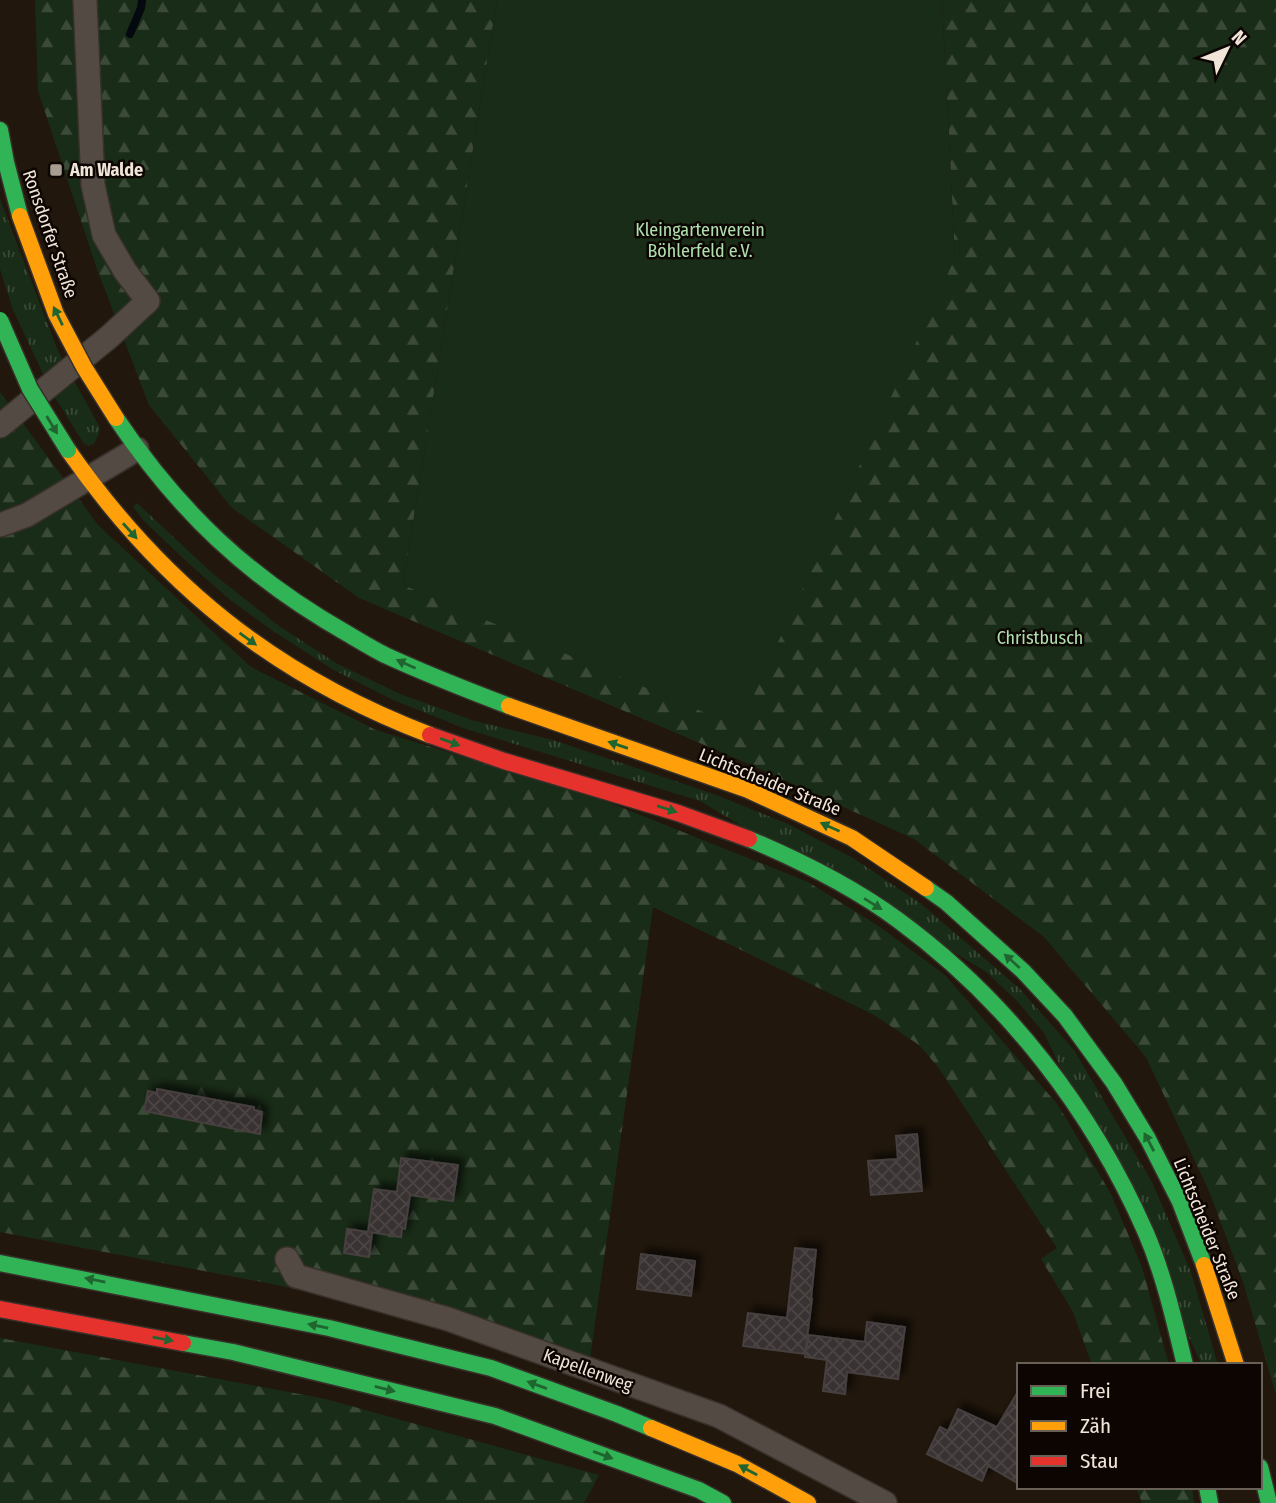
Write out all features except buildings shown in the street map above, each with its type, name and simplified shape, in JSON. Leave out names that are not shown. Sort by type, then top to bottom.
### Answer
[{"type":"main road","name":"Ronsdorfer Straße","points":[[0,130],[20,216],[56,314],[89,376],[116,418]]},
{"type":"main road","points":[[0,320],[30,388],[68,450],[116,515],[188,590],[250,641],[306,677],[405,726],[474,751],[665,808],[774,849],[827,876],[895,918],[946,957],[989,999],[1048,1064],[1100,1141],[1119,1176],[1157,1264],[1184,1363]]},
{"type":"main road","name":"Lichtscheider Straße","points":[[116,418],[137,449],[183,505],[214,537],[290,599],[340,630],[383,654],[448,683],[748,790],[852,838],[946,902],[1031,980],[1065,1016],[1114,1083],[1149,1139],[1180,1202],[1207,1272],[1235,1363]]},
{"type":"main road","points":[[0,1263],[328,1328],[491,1368],[617,1414],[737,1464],[808,1503]]},
{"type":"main road","points":[[0,1309],[233,1352],[495,1416],[699,1490],[723,1503]]},
{"type":"main road","points":[[1262,1475],[1269,1503]]},
{"type":"street","points":[[0,426],[109,338],[148,301],[125,271],[104,235],[93,185],[85,0]]},
{"type":"street","points":[[0,525],[27,514],[137,449]]},
{"type":"street","name":"Kapellenweg","points":[[287,1259],[296,1276],[448,1319],[719,1416],[885,1503]]},
{"type":"green space","name":"Christbusch","points":[[35,0],[497,0],[403,585],[955,258],[942,0],[1276,0],[1276,1395],[1243,1282],[1209,1191],[1146,1057],[1044,937],[914,839],[749,764],[359,598],[232,508],[149,405],[97,269],[38,91]]},
{"type":"green space","name":"Kleingartenverein Böhlerfeld e.V.","points":[[497,0],[942,0],[955,258],[739,727],[403,585]]},
{"type":"green space","points":[[0,199],[58,351],[99,426],[100,431],[94,444],[89,446],[84,444],[51,391],[13,310],[0,269]]},
{"type":"green space","points":[[0,392],[98,525],[251,667],[376,730],[603,800],[808,882],[880,927],[945,975],[1058,1105],[1111,1194],[1142,1267],[1168,1363],[1091,1363],[1073,1312],[1041,1259],[1057,1248],[938,1067],[919,1045],[874,1015],[653,907],[590,1359],[277,1285],[0,1232]]},
{"type":"green space","points":[[137,503],[212,573],[279,626],[336,663],[400,694],[475,721],[553,740],[711,793],[788,824],[853,858],[920,903],[1020,989],[1074,1050],[1152,1182],[1191,1272],[1217,1363],[1201,1363],[1044,1033],[1017,1001],[985,971],[700,801],[466,729],[393,700],[332,669],[229,599],[144,521],[133,507]]},
{"type":"green space","points":[[0,1338],[326,1399],[599,1475],[584,1503],[0,1503]]},
{"type":"green space","points":[[1137,1489],[1192,1489],[1194,1503],[1142,1503]]},
{"type":"waterway","points":[[130,34],[142,0]]},
{"type":"traffic: fast","points":[[0,130],[20,216]]},
{"type":"traffic: fast","points":[[0,320],[30,389],[68,450]]},
{"type":"traffic: fast","points":[[116,418],[165,484],[191,513],[218,540],[279,590],[385,655],[509,706]]},
{"type":"traffic: fast","points":[[749,839],[826,875],[898,920],[938,951],[975,985],[1043,1060],[1100,1143],[1146,1233],[1163,1281],[1185,1363]]},
{"type":"traffic: fast","points":[[926,888],[946,902],[1023,971],[1065,1016],[1114,1083],[1148,1139],[1180,1202],[1204,1265]]},
{"type":"traffic: fast","points":[[0,1263],[329,1328],[491,1368],[651,1428]]},
{"type":"traffic: fast","points":[[183,1343],[233,1352],[495,1416],[699,1490],[723,1503]]},
{"type":"traffic: fast","points":[[1262,1475],[1269,1503]]},
{"type":"traffic: fast","points":[[1207,1489],[1210,1503]]},
{"type":"traffic: slow","points":[[20,216],[56,314],[84,367],[116,418]]},
{"type":"traffic: slow","points":[[68,450],[104,499],[142,543],[183,584],[226,621],[321,685],[430,735]]},
{"type":"traffic: slow","points":[[509,706],[748,790],[852,838],[926,888]]},
{"type":"traffic: slow","points":[[1204,1265],[1235,1363]]},
{"type":"traffic: slow","points":[[651,1428],[737,1464],[808,1503]]},
{"type":"traffic: jam","points":[[430,735],[504,761],[678,813],[749,839]]},
{"type":"traffic: jam","points":[[0,1309],[183,1343]]},
{"type":"place","name":"Am Walde","points":[[56,170]]}]
